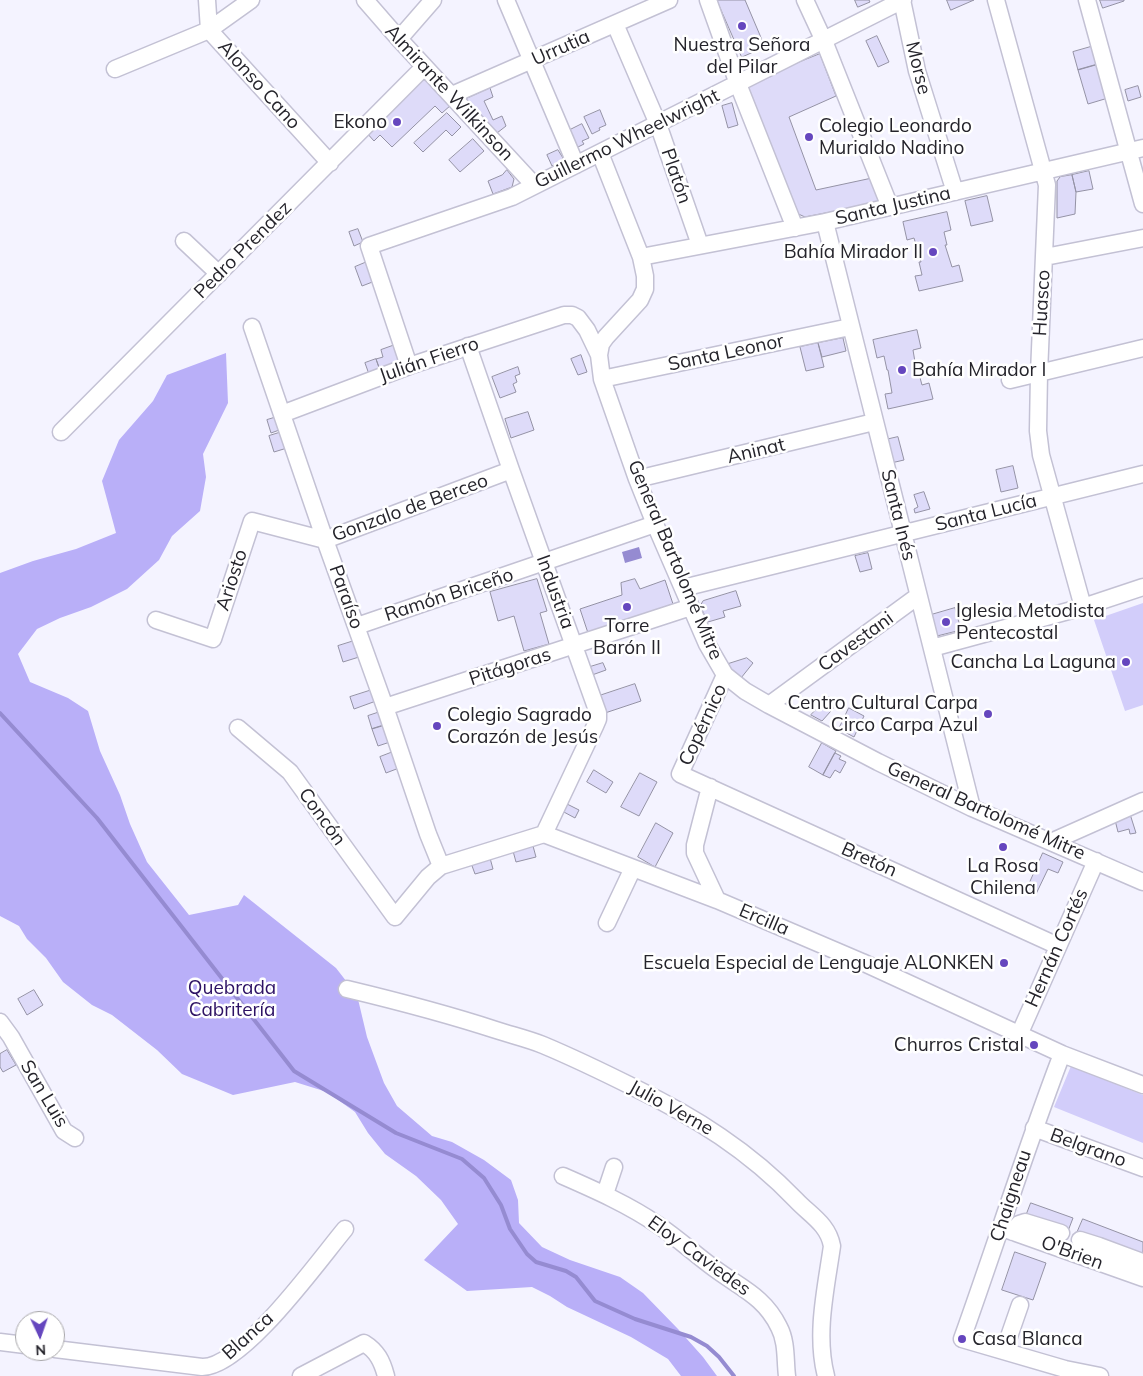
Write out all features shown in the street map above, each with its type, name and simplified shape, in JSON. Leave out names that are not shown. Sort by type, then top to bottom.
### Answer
[{"type":"street","name":"Alonso Cano","points":[[207,0],[209,30],[330,163]]},
{"type":"street","points":[[115,69],[209,30],[251,0]]},
{"type":"street","name":"Almirante Wilkinson","points":[[365,0],[424,67],[534,185]]},
{"type":"street","points":[[399,39],[433,0]]},
{"type":"street","points":[[506,0],[576,165]]},
{"type":"street","name":"Urrutia","points":[[452,96],[669,0]]},
{"type":"street","points":[[708,0],[738,84],[795,228]]},
{"type":"street","points":[[805,0],[824,41],[890,207]]},
{"type":"street","name":"Guillermo Wheelwright","points":[[409,366],[369,246],[512,197],[902,0]]},
{"type":"street","name":"Morse","points":[[902,0],[917,71],[955,192]]},
{"type":"street","name":"Huasco","points":[[996,0],[1047,186],[1038,431],[1041,455],[1083,607]]},
{"type":"street","points":[[1087,0],[1136,150],[1143,204]]},
{"type":"street","name":"Platón","points":[[615,24],[658,124],[700,245]]},
{"type":"street","name":"Pedro Prendez","points":[[61,432],[424,67]]},
{"type":"street","name":"Santa Justina","points":[[641,257],[824,222],[1136,150]]},
{"type":"street","points":[[599,355],[601,344],[606,336],[640,300],[645,289],[645,276],[641,257],[600,153]]},
{"type":"street","name":"Santa Inés","points":[[824,222],[972,808]]},
{"type":"street","points":[[1045,257],[1143,238]]},
{"type":"street","points":[[184,241],[219,274]]},
{"type":"street","name":"Julián Fierro","points":[[282,414],[409,366],[564,314],[578,318]]},
{"type":"street","name":"General Bartolomé Mitre","points":[[578,318],[587,330],[599,355],[602,379],[655,524],[707,644],[726,675],[745,691],[769,706],[878,762],[972,808],[1143,882]]},
{"type":"street","name":"Paraíso","points":[[252,327],[428,834],[441,866]]},
{"type":"street","name":"Santa Leonor","points":[[602,379],[850,327]]},
{"type":"street","name":"Industria","points":[[468,346],[598,713],[598,720],[544,834]]},
{"type":"street","points":[[1010,380],[1143,348]]},
{"type":"street","name":"Aninat","points":[[637,479],[874,422]]},
{"type":"street","name":"Gonzalo de Berceo","points":[[252,521],[325,540],[511,470]]},
{"type":"street","name":"Santa Lucía","points":[[683,588],[1143,474]]},
{"type":"street","name":"Ariosto","points":[[156,620],[213,639],[252,521]]},
{"type":"street","name":"Ramón Briceño","points":[[357,626],[655,524]]},
{"type":"street","points":[[932,648],[1083,607],[1143,587]]},
{"type":"street","name":"Cavestani","points":[[769,706],[918,596]]},
{"type":"street","name":"Pitágoras","points":[[385,707],[691,607]]},
{"type":"street","name":"Copérnico","points":[[680,774],[726,675]]},
{"type":"street","name":"Concón","points":[[238,728],[290,772],[395,917],[428,877],[441,866]]},
{"type":"street","name":"Bretón","points":[[680,774],[1058,946]]},
{"type":"street","name":"Copérnico","points":[[710,787],[695,844],[695,853],[717,900]]},
{"type":"street","points":[[1051,842],[1143,801]]},
{"type":"street","points":[[441,866],[544,834]]},
{"type":"street","name":"Ercilla","points":[[544,834],[717,900],[862,962],[1062,1054],[1143,1085]]},
{"type":"street","name":"Hernán Cortés","points":[[1019,1035],[1096,861]]},
{"type":"street","points":[[607,923],[634,868]]},
{"type":"street","name":"Julio Verne","points":[[347,988],[446,1014],[542,1044],[670,1105],[721,1135],[778,1182],[802,1207],[824,1225],[830,1236],[832,1246],[821,1340],[826,1376]]},
{"type":"street","name":"San Luis","points":[[0,1022],[5,1040],[64,1131],[75,1138]]},
{"type":"street","name":"Chaigneau","points":[[1004,1351],[962,1339],[1007,1230],[1034,1128],[1062,1054]]},
{"type":"street","name":"Belgrano","points":[[1034,1128],[1143,1168]]},
{"type":"street","points":[[604,1194],[614,1167]]},
{"type":"street","name":"Eloy Caviedes","points":[[563,1176],[604,1194],[657,1224],[718,1271],[753,1294],[765,1306],[779,1327],[784,1339],[787,1376]]},
{"type":"street","points":[[1007,1230],[1025,1222],[1061,1233]]},
{"type":"street","name":"Blanca","points":[[65,1350],[202,1367],[214,1365],[241,1348],[258,1332],[345,1229]]},
{"type":"street","name":"O'Brien","points":[[1007,1230],[1097,1254],[1142,1270]]},
{"type":"street","points":[[1080,1240],[1097,1254]]},
{"type":"street","points":[[1020,1305],[1004,1351],[1065,1369],[1100,1376]]},
{"type":"street","points":[[0,1342],[15,1344]]},
{"type":"street","points":[[301,1376],[364,1343],[374,1349],[382,1362],[386,1376]]},
{"type":"shaded area","points":[[639,547],[642,558],[625,563],[622,552]]},
{"type":"shaded area","name":"Cancha La Laguna","points":[[1143,603],[1143,705],[1125,711],[1094,620]]},
{"type":"shaded area","points":[[1071,1066],[1143,1095],[1143,1143],[1054,1107]]},
{"type":"green space","name":"Quebrada Cabritería","points":[[226,353],[228,403],[203,454],[206,477],[200,511],[172,536],[159,560],[127,589],[91,607],[60,618],[37,629],[18,654],[30,682],[68,698],[88,711],[100,751],[147,862],[189,915],[238,905],[244,895],[336,968],[357,995],[367,1037],[384,1083],[397,1106],[432,1136],[452,1142],[484,1160],[511,1180],[518,1200],[519,1223],[542,1247],[570,1260],[620,1277],[643,1293],[703,1357],[717,1376],[681,1376],[668,1359],[631,1337],[567,1307],[532,1287],[467,1291],[424,1260],[458,1224],[441,1200],[416,1176],[385,1154],[368,1133],[355,1112],[327,1092],[295,1082],[233,1095],[182,1074],[157,1050],[112,1015],[92,1005],[63,982],[46,958],[27,939],[19,926],[0,916],[0,573],[33,561],[76,549],[116,533],[102,481],[119,440],[153,401],[167,375]]},
{"type":"building","name":"Nuestra Señora del Pilar","points":[[717,0],[745,0],[765,47],[742,57]]},
{"type":"building","points":[[855,0],[869,0],[870,2],[858,7]]},
{"type":"building","points":[[947,0],[974,0],[951,10]]},
{"type":"building","points":[[1100,0],[1124,0],[1124,1],[1103,8]]},
{"type":"building","points":[[877,36],[889,62],[878,67],[866,41]]},
{"type":"building","points":[[1094,46],[1099,64],[1078,70],[1073,52]]},
{"type":"building","name":"Colegio Leonardo Murialdo Nadino","points":[[820,54],[836,96],[789,117],[816,190],[872,178],[882,202],[805,217],[794,212],[743,85]]},
{"type":"building","points":[[1099,64],[1108,98],[1088,104],[1078,70]]},
{"type":"building","name":"Ekono","points":[[426,80],[451,105],[442,113],[435,106],[392,147],[380,135],[374,141],[366,132],[419,81]]},
{"type":"building","points":[[1138,86],[1141,97],[1128,101],[1125,90]]},
{"type":"building","points":[[490,88],[493,97],[484,101],[493,120],[502,116],[506,126],[497,133],[466,99]]},
{"type":"building","points":[[732,103],[738,125],[728,128],[722,106]]},
{"type":"building","points":[[600,110],[606,125],[592,134],[584,117]]},
{"type":"building","points":[[447,113],[461,127],[452,136],[446,130],[423,152],[414,143]]},
{"type":"building","points":[[582,124],[589,138],[582,141],[584,144],[576,148],[568,131]]},
{"type":"building","points":[[473,139],[484,151],[460,172],[449,160]]},
{"type":"building","points":[[558,150],[563,158],[552,166],[547,155]]},
{"type":"building","points":[[507,170],[514,179],[512,187],[493,194],[488,181],[502,175]]},
{"type":"building","points":[[1089,171],[1093,189],[1076,192],[1072,175]]},
{"type":"building","points":[[1072,175],[1076,192],[1075,214],[1057,218],[1057,181],[1060,177]]},
{"type":"building","points":[[987,196],[993,221],[971,226],[965,201]]},
{"type":"building","name":"Bahía Mirador II","points":[[947,212],[951,230],[944,232],[947,245],[945,245],[952,267],[959,265],[963,281],[919,291],[915,276],[922,275],[919,262],[921,262],[914,238],[907,240],[903,222]]},
{"type":"building","points":[[358,229],[363,242],[354,246],[349,232]]},
{"type":"building","points":[[367,262],[375,281],[362,286],[355,267]]},
{"type":"building","name":"Bahía Mirador I","points":[[917,330],[921,348],[913,350],[917,374],[919,374],[922,385],[929,383],[933,399],[888,409],[885,394],[892,393],[888,370],[884,356],[877,358],[873,340]]},
{"type":"building","points":[[843,338],[846,351],[822,357],[818,343]]},
{"type":"building","points":[[818,343],[824,367],[806,371],[800,347]]},
{"type":"building","points":[[395,345],[401,362],[381,373],[376,359],[383,357],[381,350]]},
{"type":"building","points":[[581,355],[587,372],[578,375],[571,359]]},
{"type":"building","points":[[376,359],[381,373],[370,377],[365,363]]},
{"type":"building","points":[[518,367],[520,374],[515,376],[517,382],[513,384],[516,392],[500,398],[492,377]]},
{"type":"building","points":[[528,412],[534,430],[511,438],[505,419]]},
{"type":"building","points":[[277,417],[282,429],[271,433],[267,420]]},
{"type":"building","points":[[282,432],[287,448],[274,452],[269,436]]},
{"type":"building","points":[[898,437],[904,460],[891,463],[885,440]]},
{"type":"building","points":[[1013,466],[1018,488],[1001,492],[996,470]]},
{"type":"building","points":[[924,492],[930,509],[915,513],[914,509],[918,507],[914,495]]},
{"type":"building","points":[[868,553],[872,569],[860,572],[855,556]]},
{"type":"building","points":[[537,579],[547,611],[540,613],[549,644],[524,651],[514,616],[498,621],[490,592]]},
{"type":"building","name":"Torre Barón II","points":[[635,579],[640,589],[665,580],[673,604],[588,633],[580,609],[622,595],[621,583]]},
{"type":"building","points":[[736,591],[741,606],[723,611],[725,617],[708,622],[700,606],[703,601]]},
{"type":"building","name":"Iglesia Metodista Pentecostal","points":[[955,608],[961,630],[937,636],[931,615]]},
{"type":"building","points":[[354,641],[359,657],[343,662],[338,646]]},
{"type":"building","points":[[747,658],[753,663],[741,678],[725,665]]},
{"type":"building","points":[[603,663],[606,670],[592,675],[590,667]]},
{"type":"building","points":[[635,684],[641,701],[605,713],[599,696]]},
{"type":"building","points":[[372,690],[376,701],[354,709],[350,697]]},
{"type":"building","points":[[829,697],[839,702],[822,721],[811,715]]},
{"type":"building","points":[[849,708],[864,716],[854,737],[839,729]]},
{"type":"building","points":[[380,712],[385,725],[372,729],[368,716]]},
{"type":"building","points":[[385,725],[390,742],[378,746],[372,729]]},
{"type":"building","points":[[822,743],[836,751],[823,775],[809,767]]},
{"type":"building","points":[[393,752],[399,768],[386,773],[380,757]]},
{"type":"building","points":[[835,753],[841,756],[839,759],[846,762],[840,773],[835,770],[830,778],[823,775]]},
{"type":"building","points":[[594,770],[613,782],[606,793],[587,782]]},
{"type":"building","points":[[640,773],[657,782],[639,816],[621,807]]},
{"type":"building","points":[[565,803],[579,810],[575,818],[562,811]]},
{"type":"building","points":[[1130,814],[1136,833],[1130,834],[1129,829],[1118,832],[1115,820]]},
{"type":"building","points":[[656,823],[673,833],[655,867],[638,857]]},
{"type":"building","points":[[533,846],[536,857],[516,862],[513,851]]},
{"type":"building","points":[[1043,853],[1063,862],[1058,873],[1048,869],[1036,894],[1027,889]]},
{"type":"building","points":[[490,858],[493,869],[475,874],[471,863]]},
{"type":"building","points":[[34,990],[43,1005],[27,1015],[18,999]]},
{"type":"building","points":[[7,1050],[16,1065],[3,1072],[0,1067],[0,1054]]},
{"type":"building","points":[[1031,1203],[1073,1218],[1068,1231],[1026,1216]]},
{"type":"building","points":[[1083,1219],[1143,1242],[1143,1259],[1077,1233]]},
{"type":"building","points":[[1015,1252],[1046,1263],[1033,1300],[1002,1290]]},
{"type":"waterway","name":"Quebrada Cabritería","points":[[0,713],[97,818],[294,1071],[396,1133],[462,1159],[484,1178],[501,1205],[510,1229],[527,1254],[536,1262],[566,1271],[576,1277],[595,1301],[635,1319],[691,1337],[707,1346],[719,1357],[734,1376]]},
{"type":"place","name":"Nuestra Señora del Pilar","points":[[742,26]]},
{"type":"place","name":"Ekono","points":[[397,122]]},
{"type":"place","name":"Colegio Leonardo Murialdo Nadino","points":[[809,137]]},
{"type":"place","name":"Bahía Mirador II","points":[[933,252]]},
{"type":"place","name":"Bahía Mirador I","points":[[902,370]]},
{"type":"place","name":"Torre Barón II","points":[[627,607]]},
{"type":"place","name":"Iglesia Metodista Pentecostal","points":[[946,622]]},
{"type":"place","name":"Cancha La Laguna","points":[[1126,662]]},
{"type":"place","name":"Centro Cultural Carpa Circo Carpa Azul","points":[[988,714]]},
{"type":"place","name":"Colegio Sagrado Corazón de Jesús","points":[[437,726]]},
{"type":"place","name":"La Rosa Chilena","points":[[1003,847]]},
{"type":"place","name":"Escuela Especial de Lenguaje ALONKEN","points":[[1004,963]]},
{"type":"place","name":"Churros Cristal","points":[[1034,1045]]},
{"type":"place","name":"Casa Blanca","points":[[962,1339]]}]
